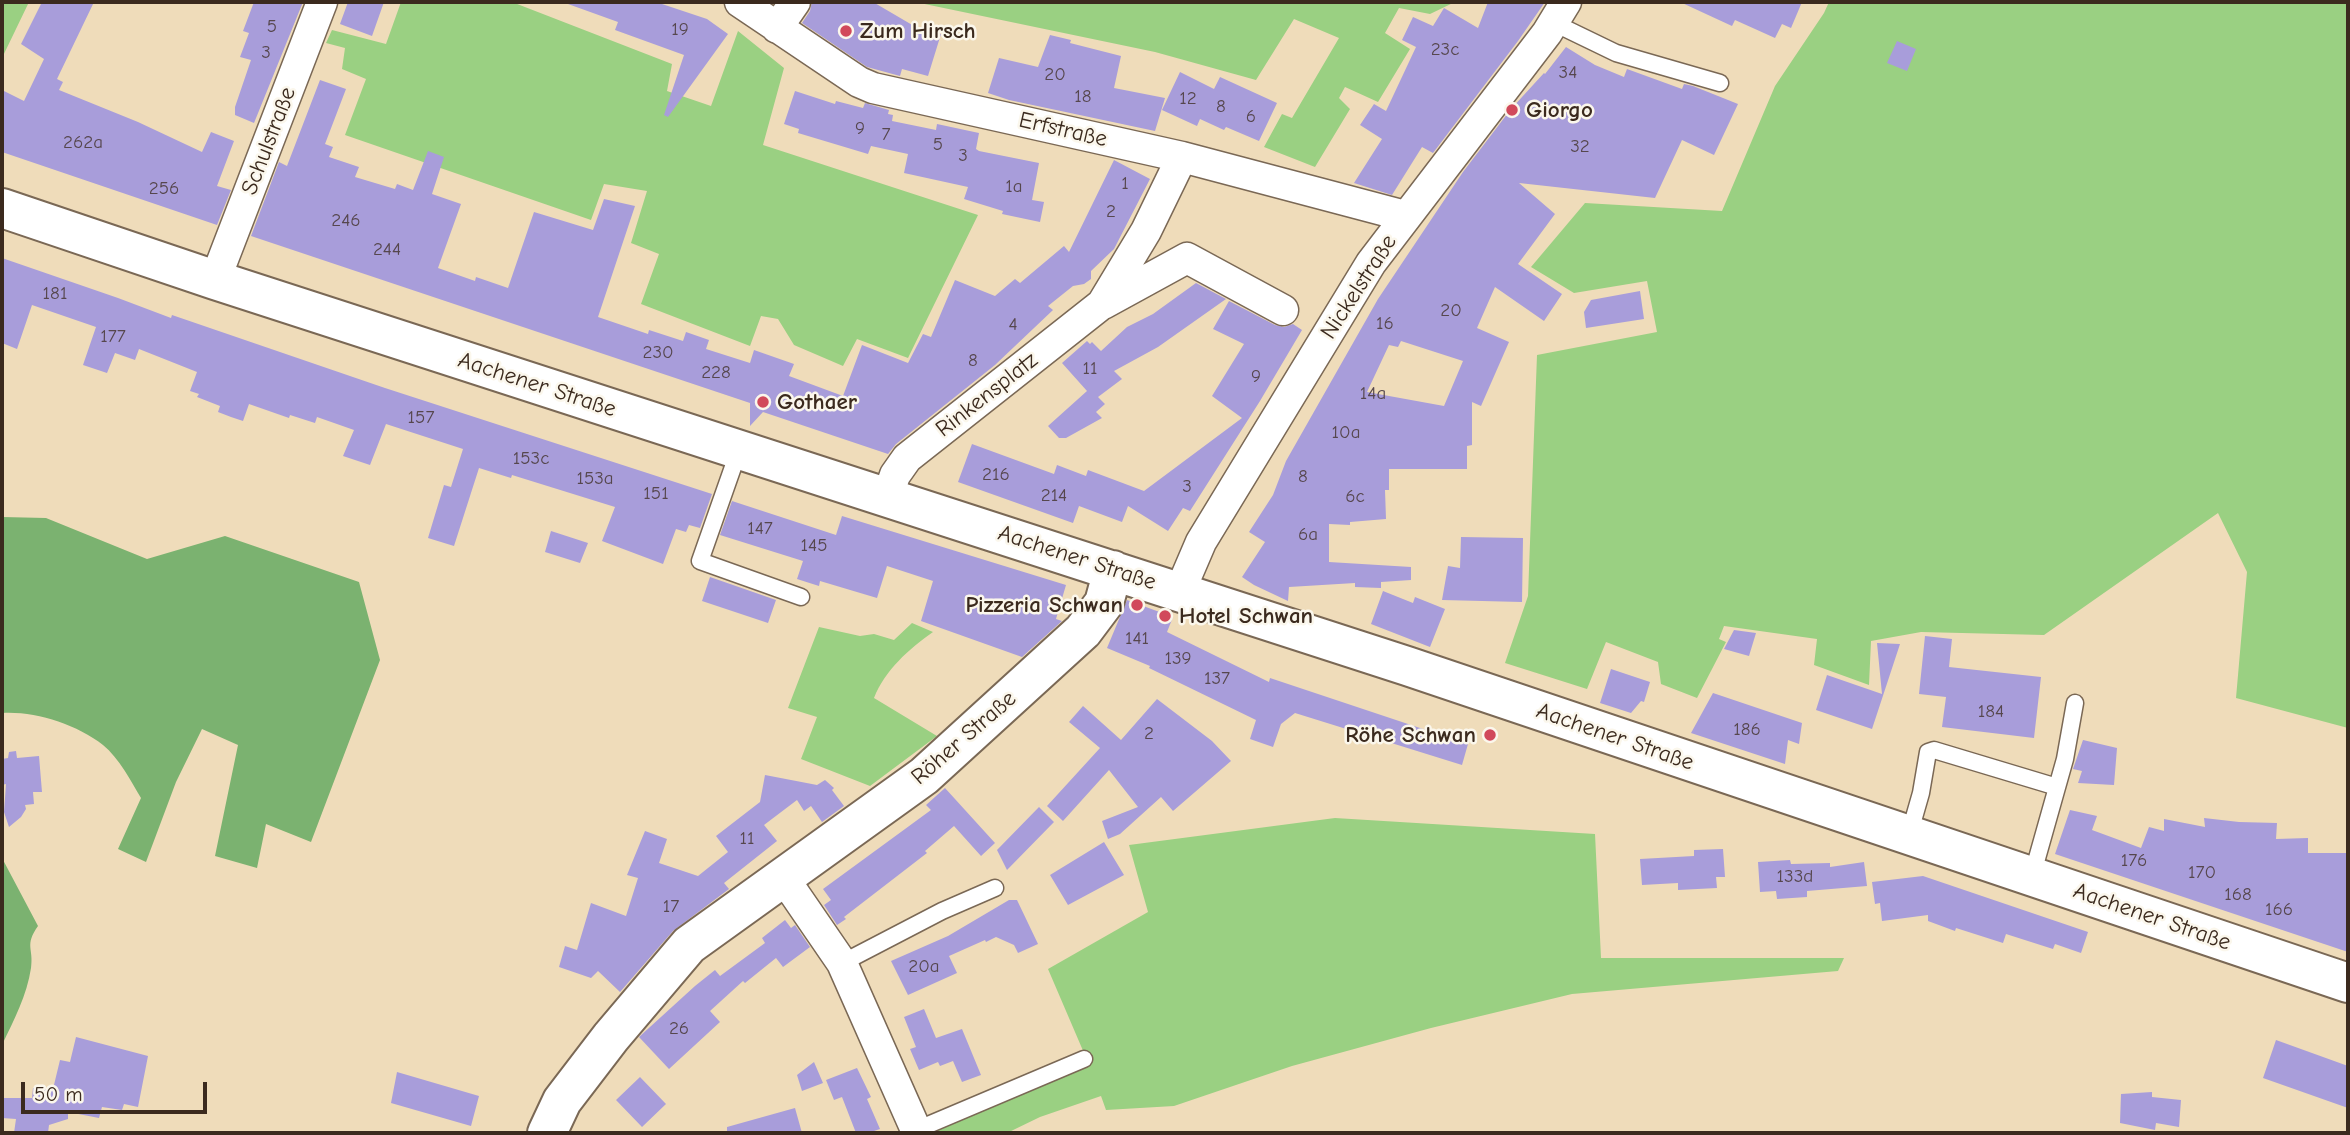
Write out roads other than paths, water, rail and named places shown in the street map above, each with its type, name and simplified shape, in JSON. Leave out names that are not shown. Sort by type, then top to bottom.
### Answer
[{"type":"main road","name":"Aachener Straße","points":[[2,208],[215,280],[1180,591],[2348,983]]},
{"type":"main road","name":"Röher Straße","points":[[547,1133],[562,1101],[689,945],[924,776],[1083,631],[1104,603],[1113,570]]},
{"type":"street","name":"Schulstraße","points":[[215,280],[322,2]]},
{"type":"street","name":"Erfstraße","points":[[740,2],[859,82],[873,88],[1182,157],[1405,216]]},
{"type":"street","points":[[777,28],[795,2]]},
{"type":"street","name":"Nickelstraße","points":[[1180,591],[1201,541],[1371,263],[1560,13]]},
{"type":"street","name":"Rinkensplatz","points":[[1102,304],[1146,231],[1182,157]]},
{"type":"street","name":"Rinkensplatz","points":[[887,498],[895,475],[907,458],[1102,304],[1187,258],[1283,310]]},
{"type":"street","points":[[783,877],[842,963],[916,1130]]},
{"type":"lane","points":[[1560,13],[1616,53],[1720,83]]},
{"type":"lane","points":[[739,450],[700,561],[801,597]]},
{"type":"lane","points":[[2032,876],[2057,787],[2075,703]]},
{"type":"lane","points":[[1909,835],[1921,793],[1928,752],[1934,750],[2057,787]]},
{"type":"lane","points":[[842,963],[942,911],[995,888]]},
{"type":"lane","points":[[916,1130],[1084,1059]]},
{"type":"place","name":"Zum Hirsch","points":[[846,31]]},
{"type":"place","name":"Giorgo","points":[[1512,110]]},
{"type":"place","name":"Gothaer","points":[[763,402]]},
{"type":"place","name":"Pizzeria Schwan","points":[[1137,605]]},
{"type":"place","name":"Hotel Schwan","points":[[1165,616]]},
{"type":"place","name":"Röhe Schwan","points":[[1490,735]]}]
